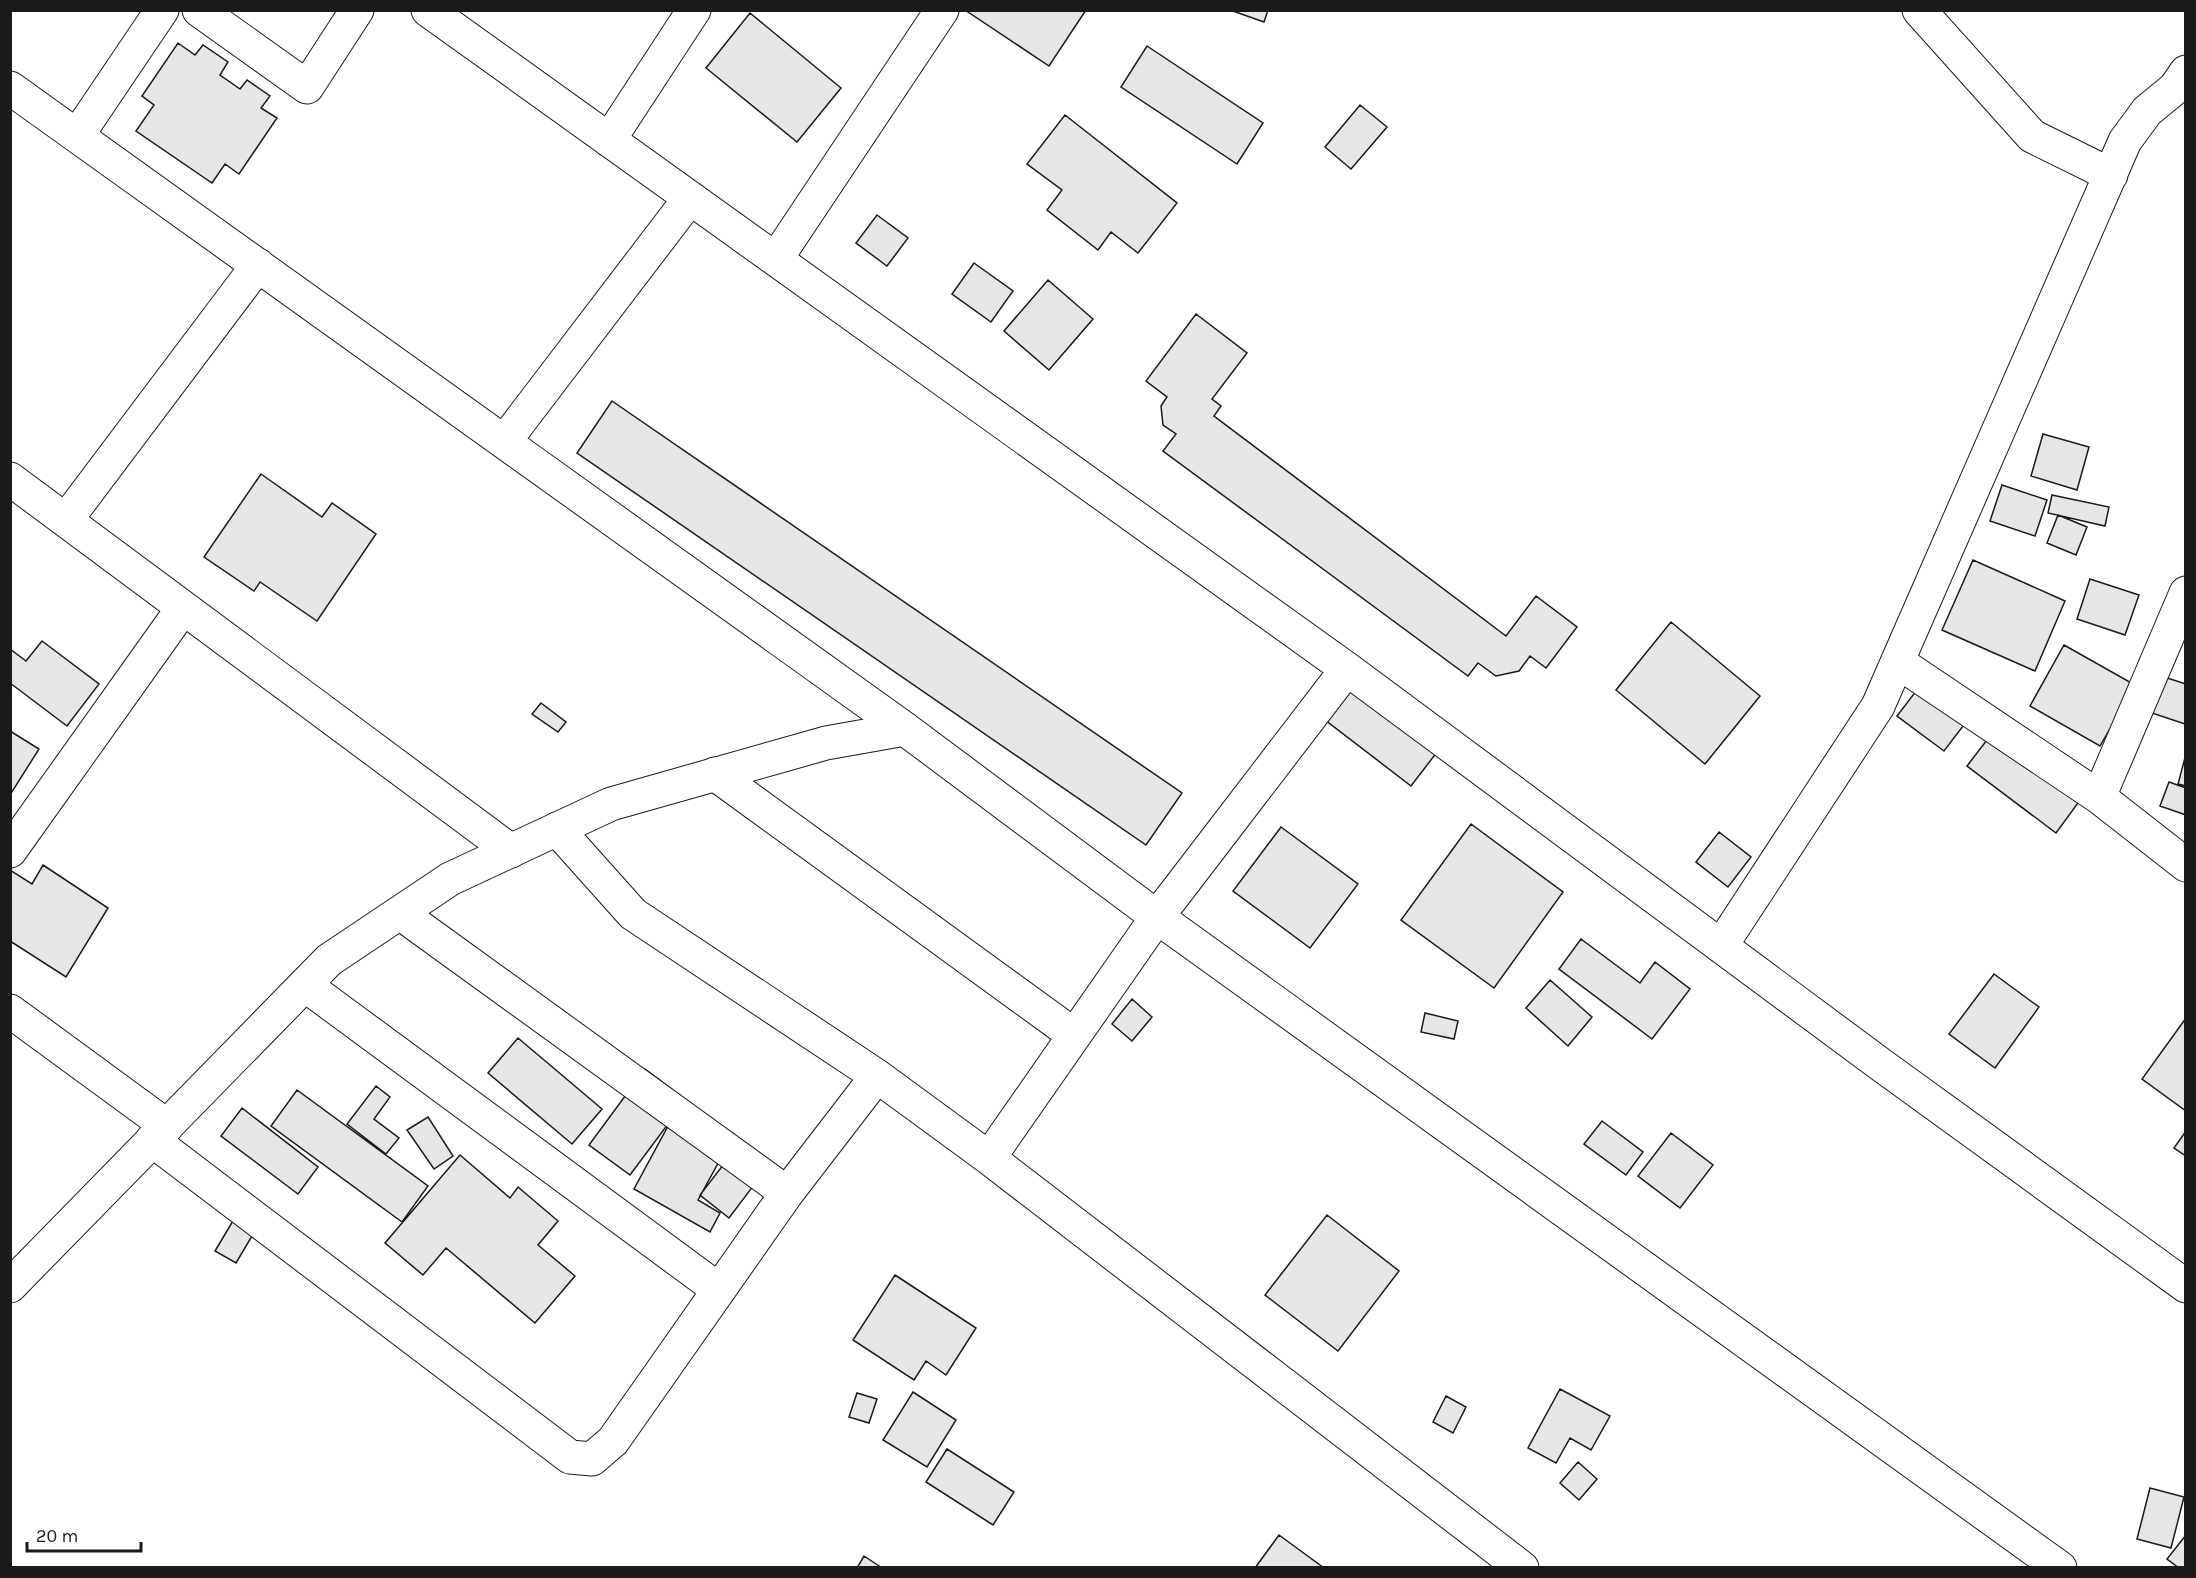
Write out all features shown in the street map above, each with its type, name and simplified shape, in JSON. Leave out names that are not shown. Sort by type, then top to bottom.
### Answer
[{"type":"street","points":[[77,136],[162,10]]},
{"type":"street","points":[[199,10],[307,87],[357,10]]},
{"type":"street","points":[[428,10],[1347,669],[2186,1286]]},
{"type":"street","points":[[609,140],[694,10]]},
{"type":"street","points":[[776,259],[942,10]]},
{"type":"street","points":[[1919,10],[2032,136],[2111,175]]},
{"type":"street","points":[[1721,946],[1878,706],[2126,141],[2147,111],[2175,88],[2186,72]]},
{"type":"street","points":[[10,88],[905,729],[1157,917],[2060,1568]]},
{"type":"street","points":[[504,442],[690,198]]},
{"type":"street","points":[[66,520],[258,265]]},
{"type":"street","points":[[10,479],[511,851]]},
{"type":"street","points":[[2099,797],[2186,593]]},
{"type":"street","points":[[10,851],[183,608]]},
{"type":"street","points":[[1898,662],[2099,797],[2186,865]]},
{"type":"street","points":[[989,1158],[1157,917],[1347,669]]},
{"type":"street","points":[[10,1286],[329,960],[450,879],[611,804],[826,743],[905,729]]},
{"type":"street","points":[[715,774],[1074,1035]]},
{"type":"street","points":[[556,830],[633,914],[877,1076],[989,1158],[1522,1568]]},
{"type":"street","points":[[400,913],[788,1193]]},
{"type":"street","points":[[305,985],[719,1290]]},
{"type":"street","points":[[10,1011],[159,1133],[570,1457],[592,1458],[613,1442],[788,1193],[877,1076]]},
{"type":"building","points":[[965,10],[1086,10],[1049,66]]},
{"type":"building","points":[[1230,10],[1268,10],[1264,22]]},
{"type":"building","points":[[750,13],[841,88],[797,142],[706,68]]},
{"type":"building","points":[[178,43],[195,55],[203,45],[228,62],[220,75],[240,89],[247,80],[270,96],[261,108],[277,118],[239,174],[225,164],[212,183],[136,131],[154,105],[142,96]]},
{"type":"building","points":[[1147,46],[1263,123],[1237,164],[1121,87]]},
{"type":"building","points":[[1360,105],[1387,127],[1351,169],[1325,147]]},
{"type":"building","points":[[1065,115],[1177,203],[1138,253],[1111,232],[1098,250],[1047,210],[1062,190],[1027,164]]},
{"type":"building","points":[[877,215],[908,238],[887,266],[856,243]]},
{"type":"building","points":[[974,263],[1013,291],[991,322],[952,294]]},
{"type":"building","points":[[1048,280],[1093,319],[1049,370],[1004,331]]},
{"type":"building","points":[[1196,314],[1247,353],[1212,399],[1221,406],[1214,416],[1506,636],[1536,596],[1577,627],[1546,668],[1530,656],[1519,671],[1496,676],[1478,663],[1468,676],[1163,451],[1176,434],[1163,425],[1161,406],[1167,397],[1146,381]]},
{"type":"building","points":[[612,401],[1182,793],[1146,845],[577,453]]},
{"type":"building","points":[[2043,434],[2089,447],[2077,490],[2031,476]]},
{"type":"building","points":[[261,474],[322,517],[332,503],[376,534],[317,621],[260,582],[254,591],[204,557]]},
{"type":"building","points":[[2002,485],[2047,500],[2035,536],[1990,521]]},
{"type":"building","points":[[2052,495],[2109,507],[2105,526],[2048,513]]},
{"type":"building","points":[[2058,515],[2087,527],[2076,555],[2047,543]]},
{"type":"building","points":[[1973,560],[2065,601],[2035,671],[1942,630]]},
{"type":"building","points":[[2090,579],[2139,595],[2125,635],[2077,619]]},
{"type":"building","points":[[1671,622],[1760,696],[1705,764],[1616,690]]},
{"type":"building","points":[[42,641],[99,684],[67,726],[10,683],[10,649],[26,661]]},
{"type":"building","points":[[2064,645],[2135,685],[2100,746],[2030,706]]},
{"type":"building","points":[[1352,666],[1447,739],[1411,786],[1316,713]]},
{"type":"building","points":[[2161,676],[2186,684],[2185,724],[2149,712]]},
{"type":"building","points":[[1926,678],[1973,713],[1944,751],[1897,716]]},
{"type":"building","points":[[541,703],[566,722],[558,732],[532,714]]},
{"type":"building","points":[[10,731],[39,749],[10,795]]},
{"type":"building","points":[[1990,736],[2078,803],[2056,833],[1967,766]]},
{"type":"building","points":[[2186,754],[2186,786],[2178,784]]},
{"type":"building","points":[[2169,782],[2186,788],[2186,815],[2160,806]]},
{"type":"building","points":[[1471,824],[1563,892],[1494,988],[1401,920]]},
{"type":"building","points":[[1281,827],[1358,884],[1310,948],[1233,891]]},
{"type":"building","points":[[1719,832],[1751,857],[1728,887],[1696,862]]},
{"type":"building","points":[[43,865],[108,908],[66,977],[10,941],[10,870],[32,884]]},
{"type":"building","points":[[1581,939],[1640,983],[1655,962],[1690,989],[1652,1039],[1559,969]]},
{"type":"building","points":[[1994,974],[2039,1007],[1995,1068],[1949,1034]]},
{"type":"building","points":[[1550,980],[1592,1017],[1568,1046],[1526,1008]]},
{"type":"building","points":[[1132,999],[1152,1017],[1132,1041],[1112,1024]]},
{"type":"building","points":[[1425,1013],[1458,1021],[1454,1039],[1421,1032]]},
{"type":"building","points":[[2186,1018],[2186,1111],[2142,1079]]},
{"type":"building","points":[[518,1038],[602,1109],[572,1144],[488,1073]]},
{"type":"building","points":[[645,1069],[686,1100],[630,1175],[589,1145]]},
{"type":"building","points":[[376,1086],[390,1097],[374,1119],[399,1138],[386,1154],[347,1124]]},
{"type":"building","points":[[297,1090],[428,1186],[402,1222],[271,1126]]},
{"type":"building","points":[[680,1104],[734,1134],[698,1200],[720,1213],[710,1232],[634,1189]]},
{"type":"building","points":[[242,1108],[318,1167],[298,1194],[221,1136]]},
{"type":"building","points":[[428,1117],[453,1156],[434,1169],[407,1130]]},
{"type":"building","points":[[1602,1121],[1643,1152],[1626,1175],[1584,1144]]},
{"type":"building","points":[[2186,1131],[2186,1156],[2174,1148]]},
{"type":"building","points":[[1671,1133],[1713,1165],[1680,1208],[1638,1176]]},
{"type":"building","points":[[740,1143],[769,1165],[729,1218],[700,1195]]},
{"type":"building","points":[[460,1155],[510,1198],[518,1187],[558,1221],[538,1245],[575,1276],[535,1323],[446,1248],[423,1275],[385,1243]]},
{"type":"building","points":[[1327,1215],[1399,1271],[1338,1351],[1265,1295]]},
{"type":"building","points":[[234,1219],[255,1231],[236,1263],[215,1251]]},
{"type":"building","points":[[895,1275],[976,1328],[946,1375],[926,1361],[914,1380],[853,1340]]},
{"type":"building","points":[[1560,1389],[1610,1416],[1591,1450],[1570,1438],[1556,1463],[1528,1448]]},
{"type":"building","points":[[913,1392],[956,1420],[927,1467],[883,1440]]},
{"type":"building","points":[[857,1393],[877,1399],[869,1423],[849,1417]]},
{"type":"building","points":[[1446,1396],[1466,1407],[1453,1433],[1433,1422]]},
{"type":"building","points":[[947,1449],[1014,1492],[993,1525],[926,1482]]},
{"type":"building","points":[[1578,1462],[1597,1479],[1579,1500],[1560,1483]]},
{"type":"building","points":[[2150,1488],[2184,1497],[2171,1548],[2137,1539]]},
{"type":"building","points":[[1279,1535],[1324,1568],[1255,1568]]},
{"type":"building","points":[[2186,1535],[2186,1568],[2179,1568],[2167,1559]]},
{"type":"building","points":[[864,1556],[882,1568],[857,1568]]}]
